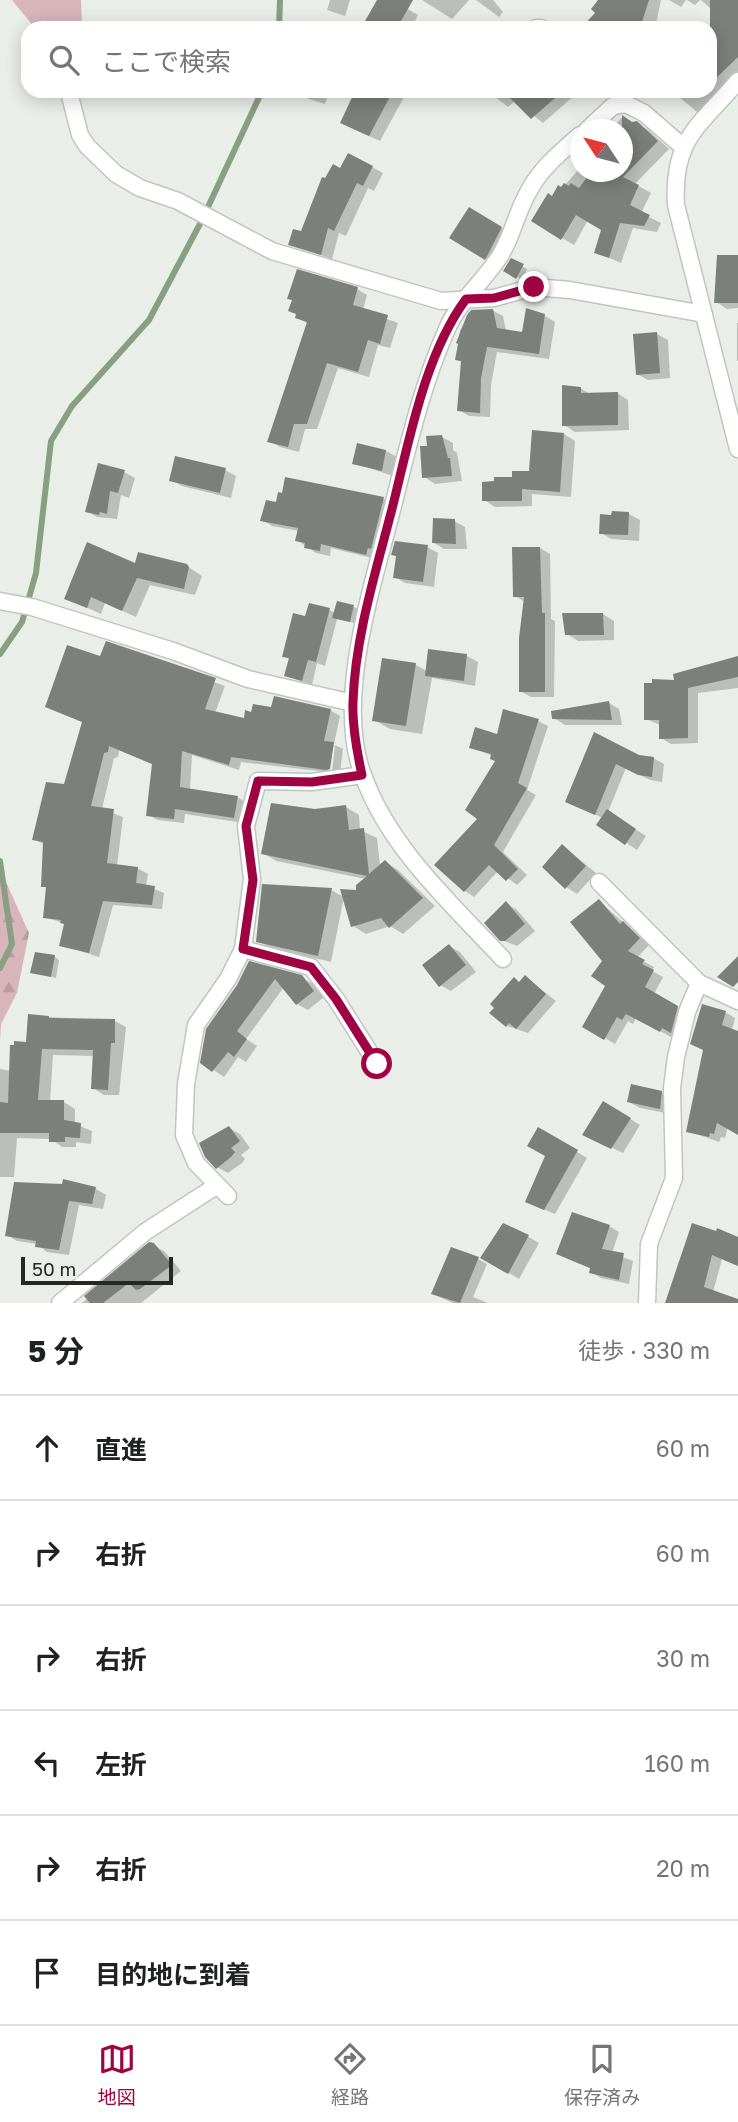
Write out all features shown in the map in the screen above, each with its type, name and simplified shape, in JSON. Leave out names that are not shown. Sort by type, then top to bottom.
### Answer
[{"type":"street","points":[[738,81],[683,147],[674,174],[676,205],[738,449]]},
{"type":"street","points":[[71,98],[80,135],[102,164],[127,182],[178,201],[201,215],[289,256],[441,301],[494,298],[534,287],[704,314]]},
{"type":"street","points":[[596,119],[614,98]]},
{"type":"street","points":[[617,98],[632,105],[683,147]]},
{"type":"street","points":[[503,959],[406,851],[362,775],[353,703],[357,659],[368,604],[412,429],[447,329],[466,299],[502,253],[530,188],[544,169],[570,144]]},
{"type":"street","points":[[0,601],[26,606],[173,651],[248,679],[353,703]]},
{"type":"street","points":[[60,1303],[145,1232],[222,1191],[196,1163],[184,1135],[186,1084],[192,1034],[243,949],[253,880],[246,826],[258,781],[312,782],[362,775]]},
{"type":"street","points":[[599,882],[707,990],[738,1001]]},
{"type":"street","points":[[243,949],[311,967],[336,999],[377,1064]]},
{"type":"street","points":[[648,1303],[649,1244],[674,1178],[672,1088],[676,1057],[687,1012],[699,983]]},
{"type":"green space","points":[[12,0],[81,0],[82,21],[29,21]]},
{"type":"green space","points":[[0,869],[29,933],[17,993],[1,1024],[0,1043]]},
{"type":"building","points":[[377,0],[413,0],[401,21],[365,21]]},
{"type":"building","points":[[598,0],[649,0],[642,21],[588,21],[595,13],[591,9]]},
{"type":"building","points":[[710,0],[738,0],[738,57],[717,77],[717,21],[710,21]]},
{"type":"building","points":[[352,98],[389,98],[369,136],[340,123]]},
{"type":"building","points":[[510,98],[555,98],[531,119]]},
{"type":"building","points":[[637,121],[658,141],[633,167],[633,122]]},
{"type":"building","points":[[348,153],[373,166],[363,186],[357,183],[334,231],[328,228],[321,255],[288,245],[293,229],[301,231],[322,177],[325,178],[333,164],[340,168]]},
{"type":"building","points":[[584,182],[633,182],[639,185],[630,205],[650,215],[644,226],[620,223],[609,258],[594,253],[601,230],[576,215],[561,240],[531,221],[548,193],[552,196],[558,185],[561,187],[564,183],[569,186],[571,183],[579,188]]},
{"type":"building","points":[[469,207],[502,227],[485,260],[449,238]]},
{"type":"building","points":[[717,255],[738,255],[738,303],[714,303]]},
{"type":"building","points":[[511,258],[524,264],[516,279],[503,271]]},
{"type":"building","points":[[297,269],[358,287],[353,305],[388,315],[380,344],[368,340],[358,372],[327,363],[307,424],[294,424],[288,447],[267,442],[307,322],[295,318],[296,314],[288,311],[292,300],[287,299]]},
{"type":"building","points":[[526,308],[545,314],[539,354],[487,347],[481,378],[480,413],[457,411],[461,361],[455,360],[456,343],[467,315],[471,310],[493,309],[497,328],[522,332]]},
{"type":"building","points":[[657,332],[660,373],[636,375],[633,334]]},
{"type":"building","points":[[562,385],[581,387],[581,393],[618,392],[618,425],[562,426]]},
{"type":"building","points":[[532,430],[564,433],[560,492],[522,489],[522,501],[482,501],[482,482],[494,481],[494,477],[512,477],[512,471],[529,471]]},
{"type":"building","points":[[442,435],[450,458],[452,476],[422,478],[420,446],[427,446],[426,436]]},
{"type":"building","points":[[357,443],[386,450],[382,471],[352,464]]},
{"type":"building","points":[[175,456],[226,468],[220,493],[169,481]]},
{"type":"building","points":[[98,463],[125,470],[118,493],[110,491],[107,514],[100,512],[99,515],[85,512]]},
{"type":"building","points":[[285,477],[384,497],[371,549],[368,548],[366,555],[321,544],[320,551],[304,548],[305,543],[295,541],[298,528],[260,521],[266,500],[276,502],[278,492],[282,493]]},
{"type":"building","points":[[612,511],[629,512],[628,535],[599,534],[600,514],[611,515]]},
{"type":"building","points":[[433,518],[455,519],[456,544],[432,543]]},
{"type":"building","points":[[395,541],[428,545],[423,582],[393,578],[396,556],[391,555]]},
{"type":"building","points":[[87,542],[135,563],[138,552],[187,564],[189,567],[184,589],[137,578],[122,611],[91,597],[87,608],[64,599]]},
{"type":"building","points":[[512,547],[540,547],[542,613],[545,613],[545,692],[519,692],[519,638],[524,597],[513,597]]},
{"type":"building","points":[[337,601],[354,605],[350,622],[332,618]]},
{"type":"building","points":[[309,603],[330,608],[316,662],[308,660],[302,681],[284,676],[289,658],[282,657],[293,613],[305,616]]},
{"type":"building","points":[[562,613],[603,613],[604,635],[565,635]]},
{"type":"building","points":[[106,641],[216,678],[205,709],[244,718],[245,710],[251,712],[253,704],[271,707],[274,696],[331,709],[324,741],[334,742],[330,769],[326,770],[231,757],[229,765],[182,751],[180,787],[238,796],[234,818],[175,809],[174,819],[146,816],[152,764],[109,746],[108,752],[104,753],[91,806],[114,809],[107,863],[138,867],[136,883],[155,886],[152,905],[103,901],[89,953],[59,946],[64,924],[60,923],[61,920],[43,918],[46,887],[41,887],[43,842],[32,840],[46,782],[64,784],[82,722],[45,707],[67,645],[100,656]]},
{"type":"building","points":[[428,649],[467,654],[464,681],[425,676]]},
{"type":"building","points":[[738,656],[738,677],[688,688],[688,738],[659,739],[659,720],[644,720],[644,683],[652,683],[652,679],[674,680],[673,674]]},
{"type":"building","points":[[382,658],[416,663],[406,726],[372,721]]},
{"type":"building","points":[[609,701],[612,720],[552,719],[551,711]]},
{"type":"building","points":[[503,709],[539,719],[518,783],[527,788],[494,845],[518,869],[506,881],[489,865],[464,892],[434,865],[477,819],[465,810],[495,761],[490,759],[491,754],[469,748],[475,727],[497,734]]},
{"type":"building","points":[[594,732],[639,755],[654,757],[652,777],[638,775],[616,764],[595,815],[565,802]]},
{"type":"building","points":[[271,803],[315,809],[346,805],[349,830],[364,828],[369,874],[385,860],[423,898],[389,928],[381,918],[351,927],[340,889],[356,890],[356,885],[367,876],[261,854]]},
{"type":"building","points":[[607,809],[636,829],[625,845],[596,825]]},
{"type":"building","points":[[562,844],[586,866],[565,889],[542,867]]},
{"type":"building","points":[[262,884],[332,888],[318,956],[256,942]]},
{"type":"building","points":[[599,899],[620,924],[623,921],[640,938],[628,951],[645,960],[642,964],[654,970],[645,987],[678,1006],[671,1033],[662,1028],[660,1032],[626,1014],[622,1020],[617,1017],[604,1040],[582,1027],[605,986],[591,976],[602,961],[570,922]]},
{"type":"building","points":[[506,901],[525,924],[505,941],[500,941],[484,923]]},
{"type":"building","points":[[449,944],[466,965],[439,987],[422,965]]},
{"type":"building","points":[[35,952],[55,955],[51,977],[30,973]]},
{"type":"building","points":[[738,956],[738,982],[733,987],[717,977]]},
{"type":"building","points":[[249,961],[302,975],[314,991],[296,1005],[275,979],[237,1031],[247,1039],[234,1057],[228,1052],[212,1072],[200,1063],[206,1029],[237,985]]},
{"type":"building","points":[[525,975],[546,994],[516,1029],[509,1023],[506,1027],[489,1013],[494,1008],[490,1004],[514,977],[519,982]]},
{"type":"building","points":[[702,1004],[726,1011],[722,1025],[738,1031],[738,1135],[717,1123],[714,1134],[710,1133],[709,1137],[686,1132],[703,1050],[690,1044]]},
{"type":"building","points":[[28,1014],[49,1018],[115,1019],[115,1043],[111,1043],[108,1090],[91,1089],[93,1050],[42,1049],[38,1100],[64,1100],[64,1120],[81,1123],[80,1138],[65,1137],[65,1142],[49,1142],[49,1133],[0,1133],[0,1102],[8,1103],[10,1045],[14,1045],[14,1041],[26,1042]]},
{"type":"building","points":[[631,1084],[662,1091],[660,1109],[627,1102]]},
{"type":"building","points":[[603,1101],[631,1118],[611,1149],[582,1135]]},
{"type":"building","points":[[229,1126],[240,1141],[231,1148],[235,1152],[231,1157],[216,1169],[205,1157],[199,1143]]},
{"type":"building","points":[[538,1127],[578,1150],[544,1210],[525,1202],[545,1156],[527,1146]]},
{"type":"building","points":[[63,1179],[96,1187],[92,1204],[69,1201],[59,1250],[35,1247],[36,1241],[5,1236],[14,1182],[62,1184]]},
{"type":"building","points":[[572,1212],[610,1225],[602,1249],[624,1253],[619,1280],[589,1273],[590,1268],[556,1254]]},
{"type":"building","points":[[503,1223],[529,1235],[508,1274],[480,1258]]},
{"type":"building","points":[[692,1223],[716,1231],[717,1228],[738,1237],[738,1266],[712,1255],[704,1287],[738,1299],[738,1303],[665,1303]]},
{"type":"building","points":[[149,1242],[154,1243],[172,1265],[140,1289],[136,1290],[129,1283],[103,1303],[90,1303],[84,1296]]},
{"type":"building","points":[[451,1247],[479,1257],[460,1303],[431,1294]]},
{"type":"waterway","points":[[279,21],[280,0]]},
{"type":"waterway","points":[[0,654],[22,622],[36,573],[51,441],[72,406],[149,320],[201,222],[259,98]]},
{"type":"waterway","points":[[0,861],[12,944],[0,968]]},
{"type":"route","points":[[377,1064],[336,999],[311,967],[243,949],[253,880],[246,826],[258,781],[333,781],[362,775],[353,703],[357,659],[412,429],[427,384],[447,329],[466,299],[494,298],[534,287]]}]
